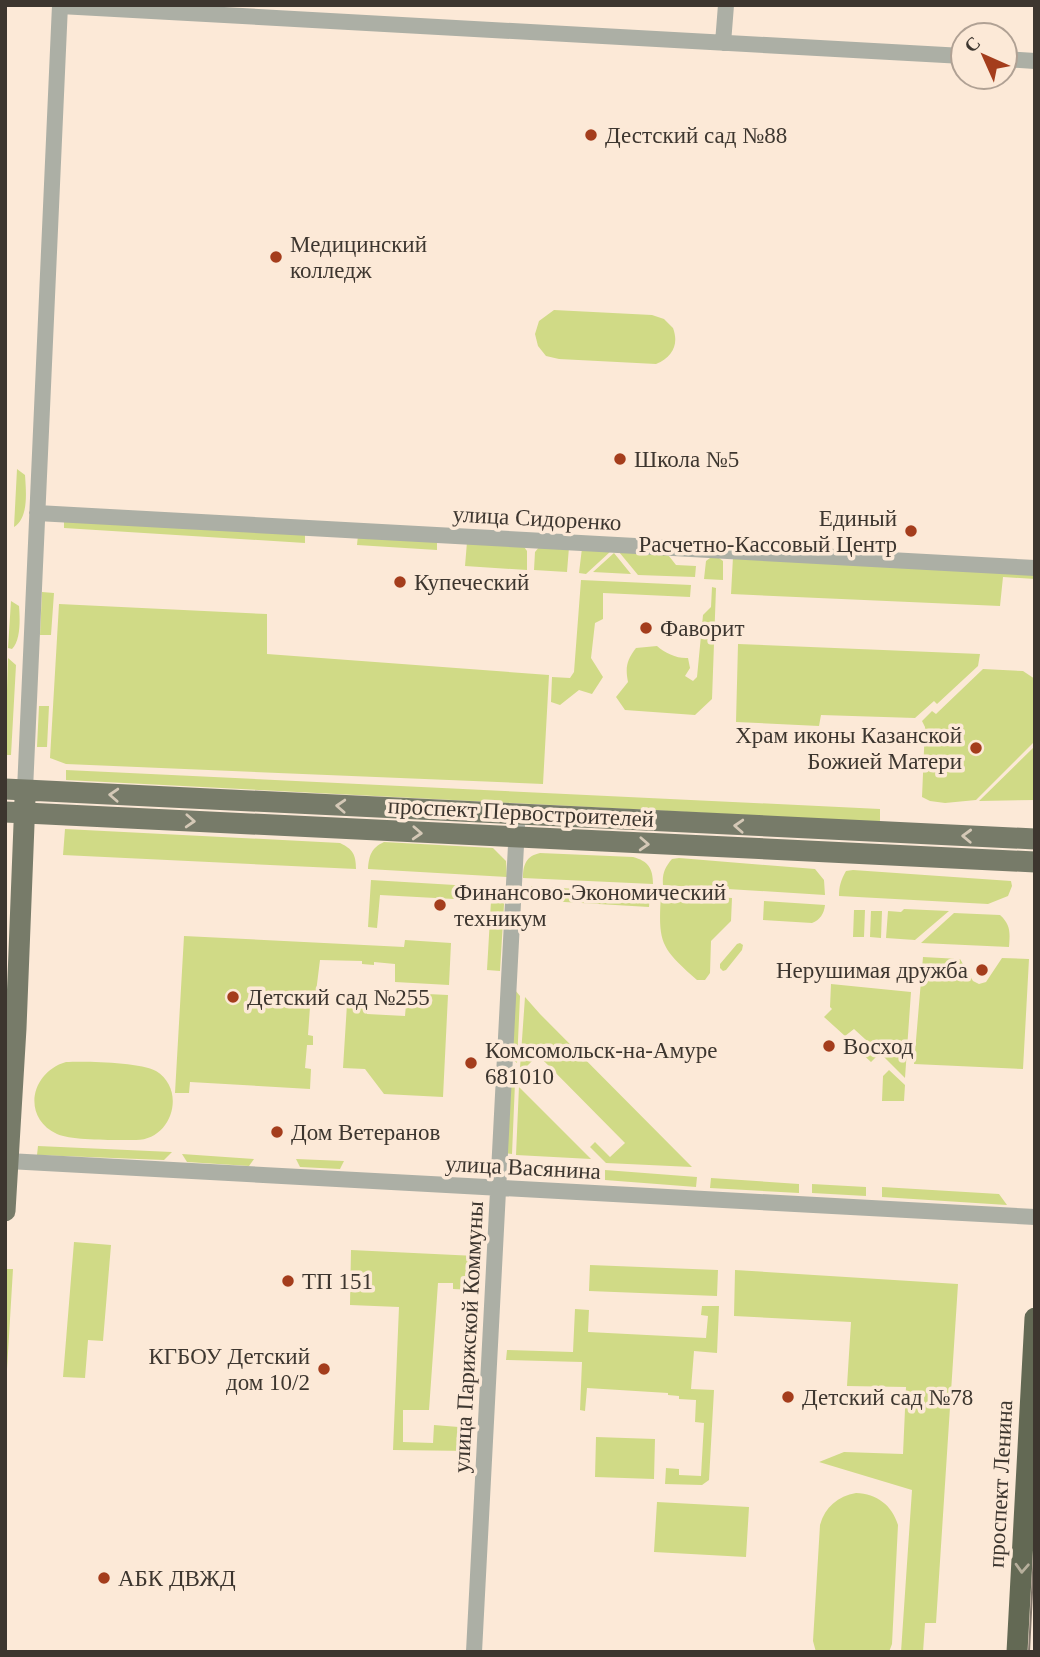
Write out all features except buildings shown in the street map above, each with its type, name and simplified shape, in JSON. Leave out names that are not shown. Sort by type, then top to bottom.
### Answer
[{"type":"highway","name":"проспект Ленина","points":[[1017,1652],[1032,1427],[1035,1318]]},
{"type":"main road","points":[[5,1210],[16,1028],[15,790]]},
{"type":"main road","name":"проспект Первостроителей","points":[[15,790],[1035,839]]},
{"type":"main road","name":"проспект Первостроителей","points":[[15,812],[1035,862]]},
{"type":"main road","points":[[837,854],[838,831]]},
{"type":"street","points":[[15,790],[37,513],[61,5],[949,56]]},
{"type":"street","points":[[723,43],[726,5]]},
{"type":"street","name":"улица Сидоренко","points":[[37,513],[1035,568]]},
{"type":"street","name":"улица Парижской Коммуны","points":[[474,1652],[518,815]]},
{"type":"street","name":"улица Васянина","points":[[8,1161],[1035,1217]]},
{"type":"green space","points":[[554,310],[652,315],[664,319],[673,328],[675,345],[667,358],[656,364],[546,356],[538,346],[535,334],[539,321]]},
{"type":"green space","points":[[17,469],[25,475],[26,496],[22,517],[14,527]]},
{"type":"green space","points":[[64,519],[305,532],[305,543],[64,528]]},
{"type":"green space","points":[[358,535],[437,540],[437,550],[357,545]]},
{"type":"green space","points":[[467,542],[522,544],[527,551],[527,570],[465,566]]},
{"type":"green space","points":[[540,546],[569,547],[567,572],[534,570],[535,552]]},
{"type":"green space","points":[[582,548],[611,551],[586,574],[579,573]]},
{"type":"green space","points":[[665,551],[676,565],[696,566],[695,577],[638,575],[619,552]]},
{"type":"green space","points":[[614,553],[631,574],[593,572]]},
{"type":"green space","points":[[733,557],[1035,574],[1035,579],[1003,577],[1000,606],[731,594]]},
{"type":"green space","points":[[710,558],[723,561],[723,580],[704,579],[706,561]]},
{"type":"green space","points":[[581,580],[691,585],[690,597],[603,593],[603,619],[595,623],[591,658],[603,677],[592,694],[579,690],[560,705],[551,702],[552,677],[570,678],[574,672]]},
{"type":"green space","points":[[712,587],[716,588],[712,699],[695,715],[625,710],[616,697],[628,682],[628,664],[636,648],[657,646],[672,655],[688,658],[690,668],[685,676],[693,681],[697,677],[703,615],[711,607]]},
{"type":"green space","points":[[42,592],[54,593],[51,635],[40,635]]},
{"type":"green space","points":[[11,601],[19,606],[20,617],[18,635],[12,649],[8,648]]},
{"type":"green space","points":[[59,604],[267,614],[267,654],[549,675],[543,784],[66,764],[50,758]]},
{"type":"green space","points":[[738,644],[980,654],[978,666],[937,704],[934,701],[915,718],[821,715],[819,726],[736,722]]},
{"type":"green space","points":[[8,658],[16,665],[11,755],[5,755]]},
{"type":"green space","points":[[983,669],[1023,671],[1035,679],[1035,741],[976,800],[945,803],[930,801],[922,797],[925,727],[922,721],[932,711],[936,714]]},
{"type":"green space","points":[[39,706],[49,706],[47,747],[37,747]]},
{"type":"green space","points":[[1035,746],[1035,800],[979,801]]},
{"type":"green space","points":[[66,770],[880,809],[880,822],[66,780]]},
{"type":"green space","points":[[65,829],[340,843],[353,853],[356,869],[63,855]]},
{"type":"green space","points":[[384,842],[493,848],[506,861],[507,877],[368,869],[372,853]]},
{"type":"green space","points":[[540,853],[633,857],[649,866],[653,884],[523,878],[526,862],[531,856]]},
{"type":"green space","points":[[672,859],[815,869],[824,880],[825,895],[663,885],[668,865]]},
{"type":"green space","points":[[846,871],[1011,881],[1012,886],[1008,896],[988,904],[839,896]]},
{"type":"green space","points":[[371,880],[505,888],[500,971],[487,970],[491,901],[380,895],[377,928],[368,927]]},
{"type":"green space","points":[[531,886],[650,894],[649,907],[531,900]]},
{"type":"green space","points":[[661,894],[732,898],[731,921],[711,941],[710,973],[705,980],[697,980],[675,960],[664,943],[660,923]]},
{"type":"green space","points":[[764,901],[825,905],[821,916],[812,923],[763,920]]},
{"type":"green space","points":[[904,909],[949,911],[915,940],[886,938],[888,911],[901,912]]},
{"type":"green space","points":[[854,910],[865,910],[864,937],[853,937]]},
{"type":"green space","points":[[871,911],[882,911],[881,938],[870,937]]},
{"type":"green space","points":[[954,913],[1000,915],[1009,930],[1009,947],[921,943]]},
{"type":"green space","points":[[184,936],[404,947],[405,940],[451,943],[449,985],[395,982],[395,964],[374,962],[374,965],[362,964],[362,961],[320,960],[316,992],[311,993],[308,1035],[313,1036],[313,1045],[307,1045],[305,1068],[311,1069],[310,1089],[190,1082],[189,1093],[175,1093]]},
{"type":"green space","points":[[740,943],[743,945],[742,950],[723,971],[720,964]]},
{"type":"green space","points":[[923,957],[960,959],[973,981],[979,984],[986,982],[1002,958],[1029,959],[1023,1069],[914,1064]]},
{"type":"green space","points":[[831,984],[911,992],[905,1078],[883,1056],[877,1056],[871,1062],[857,1049],[866,1040],[854,1029],[845,1036],[824,1017],[832,1009]]},
{"type":"green space","points":[[515,990],[520,996],[517,1063],[509,1056]]},
{"type":"green space","points":[[407,993],[448,995],[443,1097],[384,1094],[365,1069],[343,1068],[347,1004],[367,1005],[367,1014],[405,1016]]},
{"type":"green space","points":[[525,997],[692,1167],[606,1163],[590,1147],[595,1142],[610,1157],[625,1143],[538,1055],[523,1070],[520,1068]]},
{"type":"green space","points":[[66,1062],[126,1064],[156,1071],[166,1079],[171,1090],[173,1101],[166,1123],[159,1132],[136,1140],[84,1139],[57,1134],[38,1117],[35,1095],[45,1075]]},
{"type":"green space","points":[[889,1070],[905,1085],[904,1101],[882,1101],[883,1076]]},
{"type":"green space","points":[[508,1076],[515,1083],[512,1154],[504,1153]]},
{"type":"green space","points":[[519,1087],[591,1159],[516,1155]]},
{"type":"green space","points":[[38,1146],[172,1152],[164,1160],[37,1155]]},
{"type":"green space","points":[[182,1154],[254,1159],[249,1166],[187,1162]]},
{"type":"green space","points":[[296,1159],[344,1161],[340,1169],[300,1167]]},
{"type":"green space","points":[[520,1166],[594,1169],[594,1178],[519,1175]]},
{"type":"green space","points":[[605,1170],[697,1177],[696,1187],[605,1180]]},
{"type":"green space","points":[[711,1178],[799,1184],[799,1193],[710,1188]]},
{"type":"green space","points":[[812,1184],[866,1187],[866,1196],[812,1193]]},
{"type":"green space","points":[[882,1187],[999,1194],[1007,1205],[882,1197]]},
{"type":"green space","points":[[74,1242],[111,1245],[103,1341],[88,1340],[85,1378],[63,1377]]},
{"type":"green space","points":[[351,1250],[476,1256],[474,1290],[453,1289],[453,1283],[438,1283],[429,1410],[403,1410],[403,1442],[433,1443],[434,1425],[471,1428],[470,1451],[393,1450],[399,1307],[350,1305]]},
{"type":"green space","points":[[590,1265],[718,1270],[717,1296],[589,1291]]},
{"type":"green space","points":[[5,1269],[13,1269],[6,1386],[5,1386]]},
{"type":"green space","points":[[735,1270],[958,1284],[936,1623],[925,1623],[923,1652],[901,1652],[912,1490],[819,1462],[844,1452],[903,1454],[906,1387],[847,1386],[851,1322],[734,1316]]},
{"type":"green space","points":[[702,1306],[719,1306],[717,1353],[694,1351],[691,1389],[714,1390],[709,1480],[702,1485],[665,1484],[666,1468],[679,1469],[679,1475],[701,1476],[704,1423],[695,1422],[696,1400],[679,1399],[679,1396],[668,1393],[587,1388],[585,1411],[580,1410],[582,1362],[506,1360],[507,1350],[573,1352],[575,1309],[589,1310],[588,1332],[706,1338],[708,1316],[701,1315]]},
{"type":"green space","points":[[596,1437],[655,1439],[654,1479],[595,1477]]},
{"type":"green space","points":[[856,1493],[883,1502],[898,1525],[892,1644],[889,1652],[816,1652],[813,1641],[820,1525],[833,1503]]},
{"type":"green space","points":[[657,1502],[749,1507],[746,1557],[654,1552]]},
{"type":"tram line","points":[[1029,1652],[1035,1533]]},
{"type":"place","name":"Дестский сад №88","points":[[591,135]]},
{"type":"place","name":"Медицинский колледж","points":[[276,257]]},
{"type":"place","name":"Школа №5","points":[[620,459]]},
{"type":"place","name":"Единый Расчетно-Кассовый Центр","points":[[911,531]]},
{"type":"place","name":"Купеческий","points":[[400,582]]},
{"type":"place","name":"Фаворит","points":[[646,628]]},
{"type":"place","name":"Храм иконы Казанской Божией Матери","points":[[976,748]]},
{"type":"place","name":"Финансово-Экономический техникум","points":[[440,905]]},
{"type":"place","name":"Нерушимая дружба","points":[[982,970]]},
{"type":"place","name":"Детский сад №255","points":[[233,997]]},
{"type":"place","name":"Восход","points":[[829,1046]]},
{"type":"place","name":"Комсомольск-на-Амуре 681010","points":[[471,1063]]},
{"type":"place","name":"Дом Ветеранов","points":[[277,1132]]},
{"type":"place","name":"ТП 151","points":[[288,1281]]},
{"type":"place","name":"КГБОУ Детский дом 10/2","points":[[324,1369]]},
{"type":"place","name":"Детский сад №78","points":[[788,1397]]},
{"type":"place","name":"АБК ДВЖД","points":[[104,1578]]}]
